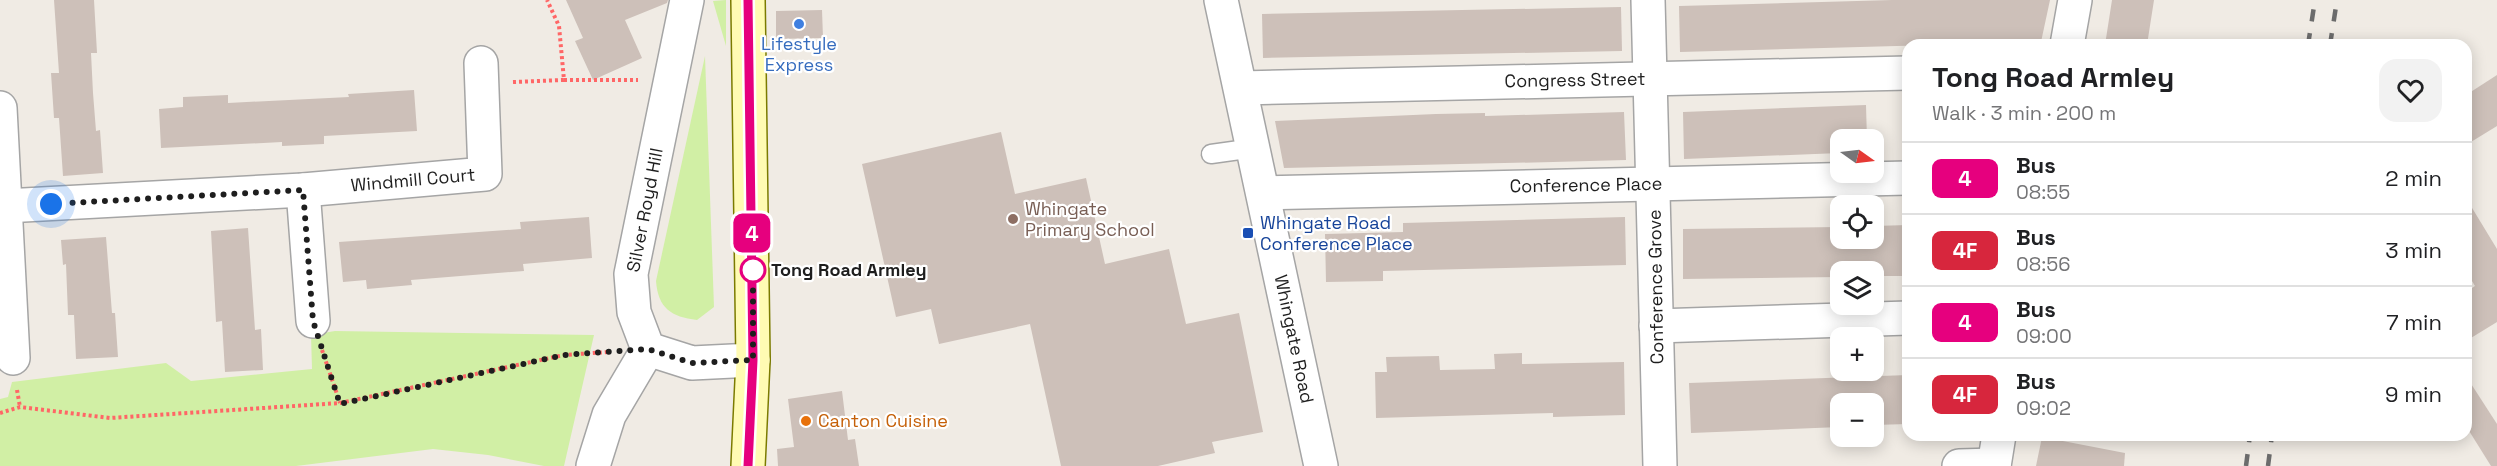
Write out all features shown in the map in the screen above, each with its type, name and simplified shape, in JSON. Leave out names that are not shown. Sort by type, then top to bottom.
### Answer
[{"type":"main road","points":[[748,0],[753,360],[748,466]]},
{"type":"street","name":"Silver Royd Hill","points":[[648,349],[634,312],[631,274],[687,0]]},
{"type":"street","name":"Whingate Road","points":[[1221,0],[1321,466]]},
{"type":"street","name":"Conference Grove","points":[[1648,0],[1660,466]]},
{"type":"street","points":[[2068,39],[2075,0]]},
{"type":"street","name":"Windmill Court","points":[[5,206],[303,190],[485,174],[482,73]]},
{"type":"street","name":"Congress Street","points":[[1241,87],[1902,73]]},
{"type":"street","points":[[0,108],[13,358]]},
{"type":"street","name":"Conference Place","points":[[1264,193],[1902,178]]},
{"type":"street","points":[[303,190],[313,321]]},
{"type":"street","points":[[1656,326],[1902,318]]},
{"type":"street","points":[[593,466],[609,415],[648,349],[692,363],[753,360]]},
{"type":"street","points":[[1959,466],[1996,455]]},
{"type":"lane","points":[[1211,154],[1254,148]]},
{"type":"path","points":[[547,0],[559,26],[564,80]]},
{"type":"path","points":[[482,73],[564,80],[671,81]]},
{"type":"path","points":[[313,321],[340,404]]},
{"type":"path","points":[[0,413],[20,407],[110,418],[340,404],[564,355],[648,349]]},
{"type":"green space","points":[[726,0],[726,46],[713,1]]},
{"type":"green space","points":[[705,56],[714,307],[697,320],[688,319],[668,310],[660,298],[656,281]]},
{"type":"green space","points":[[335,331],[594,335],[564,466],[544,466],[488,455],[433,449],[296,466],[0,466],[0,399],[8,397],[12,382],[166,363],[191,381],[312,369],[311,335]]},
{"type":"building","points":[[54,0],[94,0],[97,53],[91,53],[93,93],[96,131],[100,130],[103,173],[63,176],[59,118],[54,118],[51,73],[59,73]]},
{"type":"building","points":[[566,0],[668,0],[667,3],[625,20],[642,58],[593,80],[575,41],[583,38]]},
{"type":"building","points":[[1892,0],[2050,0],[2042,39],[1902,39],[1902,46],[1680,52],[1679,6]]},
{"type":"building","points":[[2112,0],[2154,0],[2148,39],[2106,39]]},
{"type":"building","points":[[1621,7],[1622,51],[1263,58],[1262,14]]},
{"type":"building","name":"Lifestyle Express","points":[[822,10],[823,38],[776,39],[776,11]]},
{"type":"building","points":[[2497,75],[2497,126],[2472,141],[2472,91]]},
{"type":"building","points":[[414,90],[417,131],[324,136],[324,144],[282,146],[282,142],[161,148],[159,109],[183,107],[183,97],[228,95],[228,103],[349,97],[348,94]]},
{"type":"building","points":[[1866,105],[1867,129],[1830,129],[1830,153],[1684,159],[1683,112]]},
{"type":"building","points":[[1624,112],[1626,160],[1553,162],[1284,168],[1275,121],[1436,114],[1485,113],[1485,116]]},
{"type":"building","points":[[1001,132],[1015,194],[1086,178],[1105,264],[1169,249],[1186,324],[1239,313],[1263,432],[1212,442],[1215,453],[1158,466],[1061,466],[1030,324],[939,344],[931,309],[896,317],[862,164]]},
{"type":"building","points":[[2472,208],[2497,249],[2497,322],[2472,337],[2472,288],[2475,286],[2472,281]]},
{"type":"building","points":[[589,217],[592,258],[523,264],[524,271],[411,280],[412,285],[367,289],[366,280],[343,282],[339,242],[521,229],[520,222]]},
{"type":"building","points":[[1625,217],[1626,265],[1383,271],[1383,281],[1326,282],[1325,234],[1403,232],[1403,223]]},
{"type":"building","points":[[1902,225],[1902,276],[1884,276],[1884,261],[1830,261],[1830,277],[1683,279],[1683,229],[1830,227],[1830,249],[1884,249],[1884,226]]},
{"type":"building","points":[[248,228],[255,330],[261,329],[263,370],[225,372],[222,321],[216,322],[211,231]]},
{"type":"building","points":[[106,237],[118,357],[76,359],[74,315],[68,315],[66,264],[63,265],[61,240]]},
{"type":"building","points":[[1522,353],[1522,364],[1624,362],[1625,415],[1553,417],[1553,413],[1376,418],[1375,372],[1387,372],[1386,357],[1439,356],[1440,370],[1495,369],[1494,354]]},
{"type":"building","points":[[1902,375],[1902,424],[1884,425],[1884,393],[1830,393],[1830,427],[1691,433],[1689,383],[1830,378],[1830,381],[1884,381],[1884,376]]},
{"type":"building","points":[[2472,385],[2497,424],[2497,466],[2491,466],[2472,436]]},
{"type":"building","points":[[842,391],[848,440],[855,439],[859,466],[778,466],[777,449],[794,447],[788,399]]},
{"type":"building","points":[[2041,441],[2063,441],[2125,453],[2124,466],[2036,466]]},
{"type":"railway","points":[[2309,39],[2315,0]]},
{"type":"railway","points":[[2331,39],[2337,0]]},
{"type":"railway","points":[[2246,466],[2249,441]]},
{"type":"railway","points":[[2268,466],[2271,441]]},
{"type":"bus line","name":"4","points":[[748,0],[753,360],[748,466]]},
{"type":"place","name":"Lifestyle Express","points":[[799,24]]},
{"type":"place","name":"Whingate Primary School","points":[[1013,219]]},
{"type":"place","name":"Whingate Road Conference Place","points":[[1248,233]]},
{"type":"place","name":"Tong Road Armley","points":[[753,270]]},
{"type":"place","name":"Canton Cuisine","points":[[806,421]]},
{"type":"route","points":[[51,204],[303,190],[313,321],[340,404],[564,355],[648,349],[692,363],[753,360],[753,270]]}]
